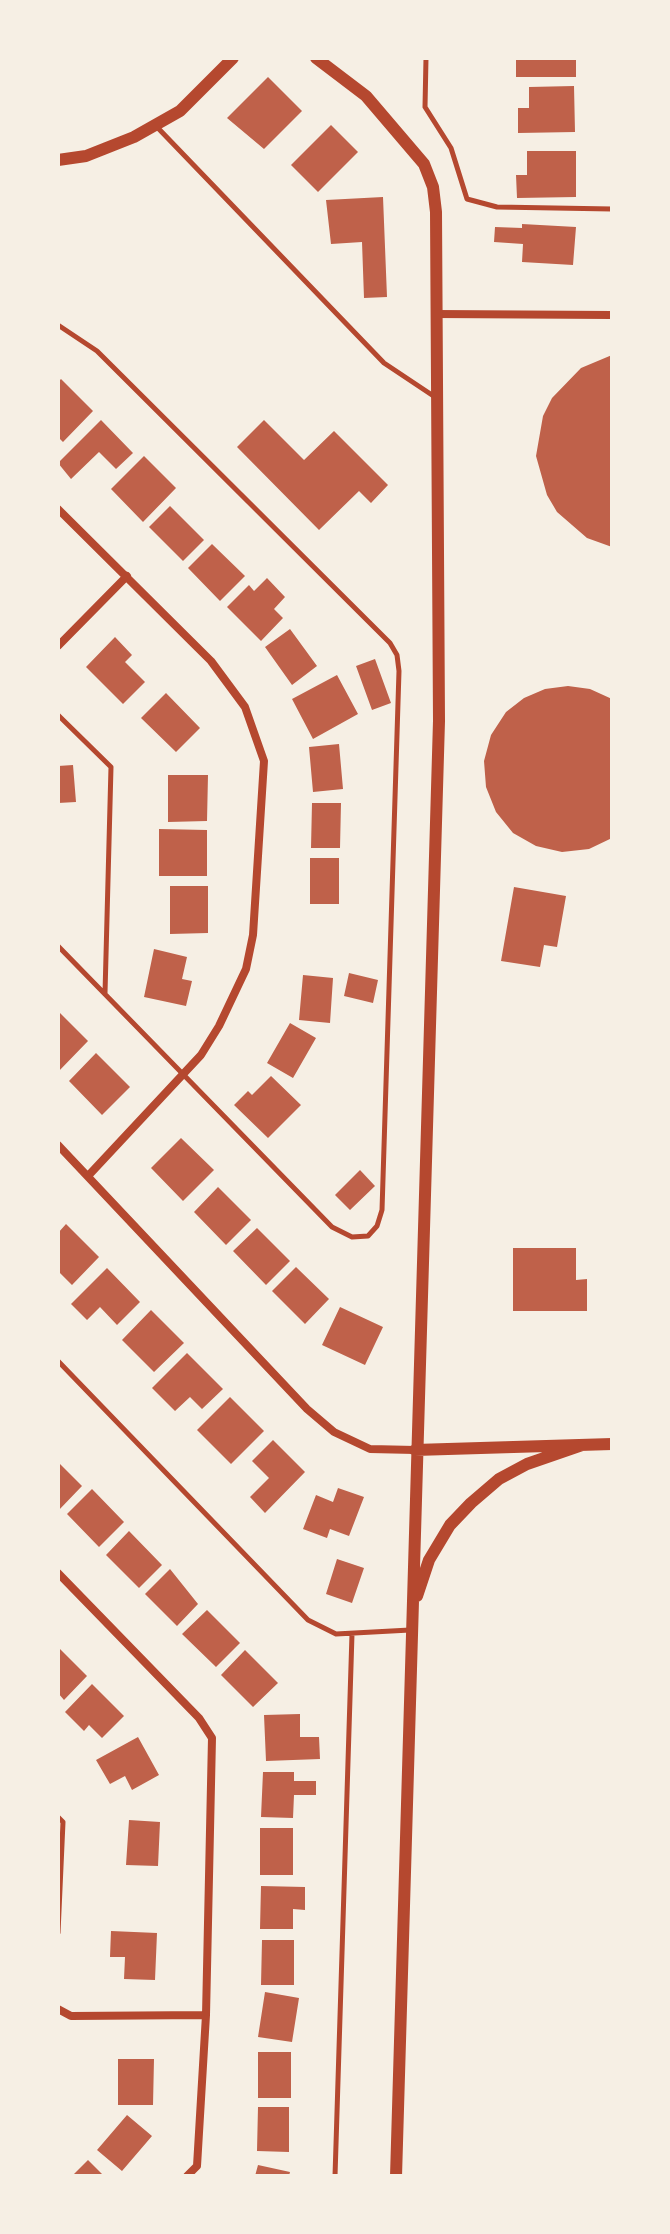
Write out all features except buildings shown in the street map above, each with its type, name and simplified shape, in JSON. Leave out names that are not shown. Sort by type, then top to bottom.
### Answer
[{"type":"street","points":[[58,160],[86,156],[180,111],[233,58]]},
{"type":"street","points":[[316,58],[366,96],[424,164],[433,187],[436,212],[439,721],[415,1450],[396,2176]]},
{"type":"street","points":[[435,314],[612,315]]},
{"type":"street","points":[[58,509],[211,661],[245,707],[264,761],[253,935],[246,969],[219,1026],[184,1073],[88,1176]]},
{"type":"street","points":[[58,646],[127,576]]},
{"type":"street","points":[[58,1145],[325,1425],[370,1449],[612,1444]]},
{"type":"street","points":[[412,1611],[429,1560],[450,1525],[471,1503],[499,1479],[527,1464],[582,1445]]},
{"type":"street","points":[[58,1573],[199,1718],[212,1738],[206,2015],[197,2166],[187,2176]]},
{"type":"street","points":[[58,2009],[71,2016],[206,2015]]},
{"type":"lane","points":[[426,58],[425,107],[451,148],[467,199],[497,207],[612,209]]},
{"type":"lane","points":[[155,125],[384,363],[436,398]]},
{"type":"lane","points":[[58,325],[97,351],[390,643],[397,655],[399,671],[382,1194],[377,1226],[368,1236],[352,1237],[332,1227],[58,946]]},
{"type":"lane","points":[[58,715],[111,767],[105,994]]},
{"type":"lane","points":[[58,1361],[308,1620],[336,1634],[411,1630]]},
{"type":"lane","points":[[335,2176],[352,1634]]},
{"type":"lane","points":[[58,1817],[63,1822],[58,1933]]}]
